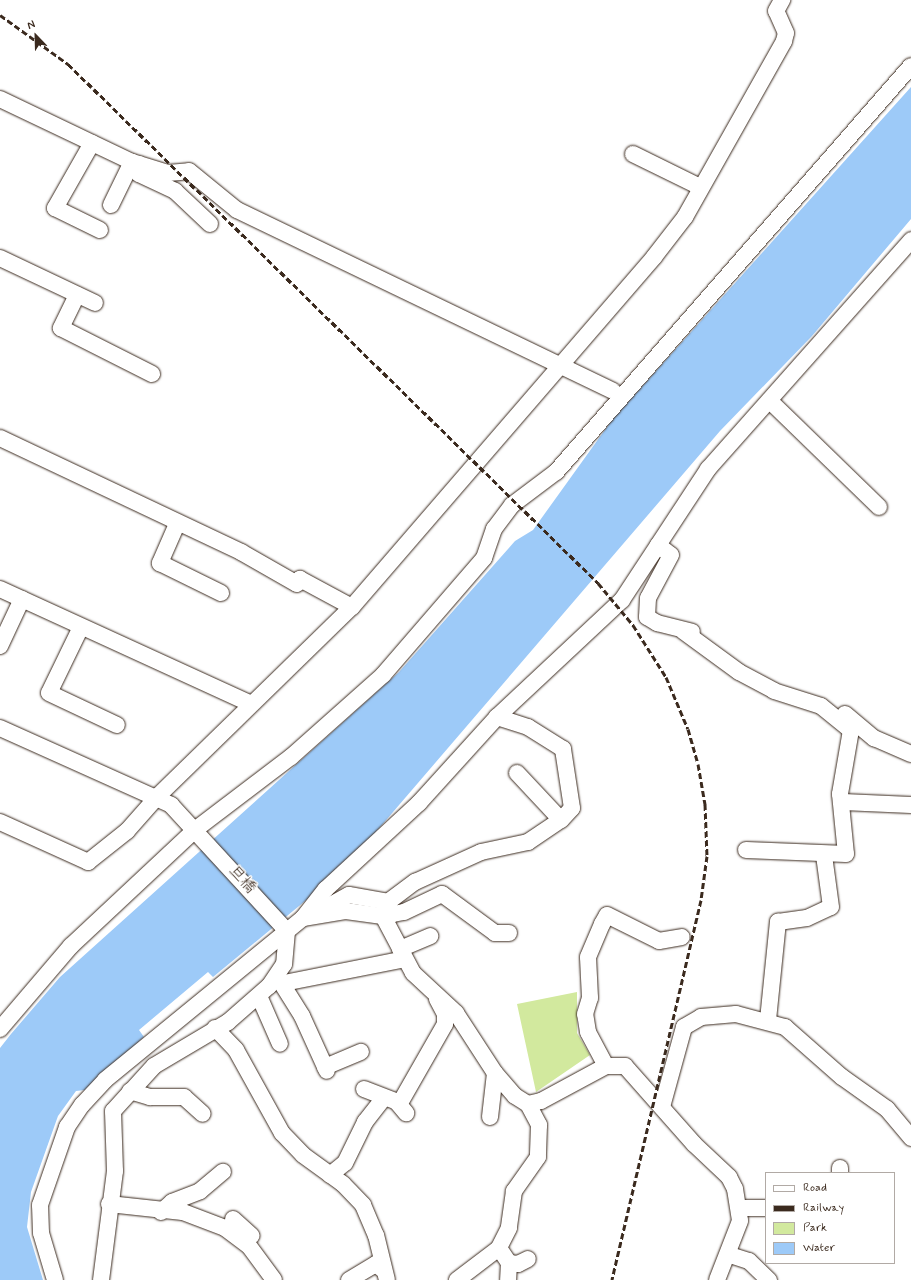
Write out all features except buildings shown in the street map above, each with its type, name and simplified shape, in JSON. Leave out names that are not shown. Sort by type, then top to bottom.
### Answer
[{"type":"street","points":[[0,822],[88,862],[127,831],[158,796],[352,607],[654,257],[685,217],[700,187],[784,41],[786,33],[776,11],[782,0]]},
{"type":"street","points":[[0,1029],[71,946],[199,832],[291,757],[383,675],[484,558],[501,518],[512,505],[556,472],[911,66]]},
{"type":"street","points":[[0,100],[135,163],[168,173],[189,171],[237,210],[614,391]]},
{"type":"street","points":[[92,143],[55,208],[100,230]]},
{"type":"street","points":[[633,154],[700,187]]},
{"type":"street","points":[[111,205],[135,163]]},
{"type":"street","points":[[135,163],[139,174],[175,190],[210,224]]},
{"type":"street","points":[[55,1280],[41,1233],[40,1205],[67,1127],[105,1080],[285,929],[303,918],[326,889],[419,803],[497,717],[622,600],[708,469],[770,401],[911,240]]},
{"type":"street","points":[[0,258],[95,303]]},
{"type":"street","points":[[77,295],[61,328],[152,374]]},
{"type":"street","points":[[583,442],[587,425],[614,391],[652,348],[691,319]]},
{"type":"street","points":[[770,401],[879,507]]},
{"type":"street","points":[[0,438],[177,524],[240,552],[297,584],[300,579],[352,607]]},
{"type":"street","points":[[177,524],[160,563],[220,593]]},
{"type":"street","points":[[658,545],[671,555],[648,598],[647,617],[683,631],[739,672],[774,691],[821,706],[851,730],[840,794],[846,854],[824,855],[746,850]]},
{"type":"street","points":[[0,588],[81,627],[252,704]]},
{"type":"street","points":[[0,646],[22,599]]},
{"type":"street","points":[[81,627],[49,693],[117,725]]},
{"type":"street","points":[[683,631],[699,632],[741,662],[771,679],[827,701],[874,738],[911,754]]},
{"type":"street","points":[[387,911],[438,870],[481,852],[528,842],[561,820],[572,808],[573,800],[563,749],[528,727],[497,717]]},
{"type":"street","name":"旦橋","points":[[0,728],[158,796],[199,832],[285,929]]},
{"type":"street","points":[[517,773],[561,820]]},
{"type":"street","points":[[842,802],[911,805]]},
{"type":"street","points":[[768,1020],[778,922],[807,918],[831,907],[824,855]]},
{"type":"street","points":[[303,918],[346,911],[387,911],[442,894],[463,906],[488,928],[509,933]]},
{"type":"street","points":[[364,1089],[403,1108],[445,1024],[445,1014],[430,991],[402,954],[387,911]]},
{"type":"street","points":[[606,1066],[588,1032],[585,1014],[590,998],[588,957],[607,915],[659,941],[682,937]]},
{"type":"street","points":[[285,929],[284,964],[280,980],[326,1069],[361,1052]]},
{"type":"street","points":[[101,1280],[109,1204],[115,1171],[113,1111],[130,1091],[154,1066],[244,1011],[259,996],[280,980],[402,954],[430,936]]},
{"type":"street","points":[[427,1040],[438,1025],[440,1018],[430,991]]},
{"type":"street","points":[[430,991],[456,1013],[495,1073],[515,1096],[528,1104],[539,1126],[541,1146],[538,1157],[514,1191],[509,1228],[499,1248],[456,1280]]},
{"type":"street","points":[[259,996],[280,1044]]},
{"type":"street","points":[[662,1107],[682,1032],[691,1020],[736,1014],[768,1020],[798,1037],[842,1077],[887,1109],[911,1138]]},
{"type":"street","points":[[215,1028],[236,1050],[282,1134],[303,1156],[330,1175],[363,1206],[376,1235],[385,1274]]},
{"type":"street","points":[[528,1104],[541,1101],[606,1066],[625,1066],[729,1178],[740,1208],[737,1235],[730,1255],[717,1280]]},
{"type":"street","points":[[490,1117],[495,1073]]},
{"type":"street","points":[[130,1091],[150,1097],[184,1097],[203,1114]]},
{"type":"street","points":[[330,1175],[344,1164],[365,1122],[384,1098]]},
{"type":"street","points":[[160,1212],[172,1202],[200,1191],[223,1172]]},
{"type":"street","points":[[109,1204],[160,1212],[183,1212],[225,1228],[249,1246],[265,1265],[274,1280]]},
{"type":"street","points":[[740,1208],[765,1208]]},
{"type":"street","points":[[233,1219],[261,1245],[266,1256],[265,1265]]},
{"type":"street","points":[[499,1248],[509,1263],[508,1280]]},
{"type":"street","points":[[730,1255],[749,1261],[769,1280]]},
{"type":"street","points":[[509,1263],[518,1264],[528,1259]]},
{"type":"street","points":[[348,1280],[376,1264],[385,1274]]},
{"type":"green space","points":[[577,992],[577,1033],[590,1055],[536,1092],[517,1004]]},
{"type":"water","points":[[911,87],[911,219],[812,336],[720,431],[345,868],[213,977],[208,972],[139,1030],[144,1037],[85,1090],[76,1091],[58,1116],[31,1192],[27,1227],[43,1280],[0,1280],[0,1048],[60,977],[399,672],[515,541],[533,530],[612,420]]},
{"type":"railway","points":[[0,15],[68,64],[598,583],[633,625],[666,677],[688,729],[698,764],[705,804],[707,856],[701,900],[612,1280]]}]
